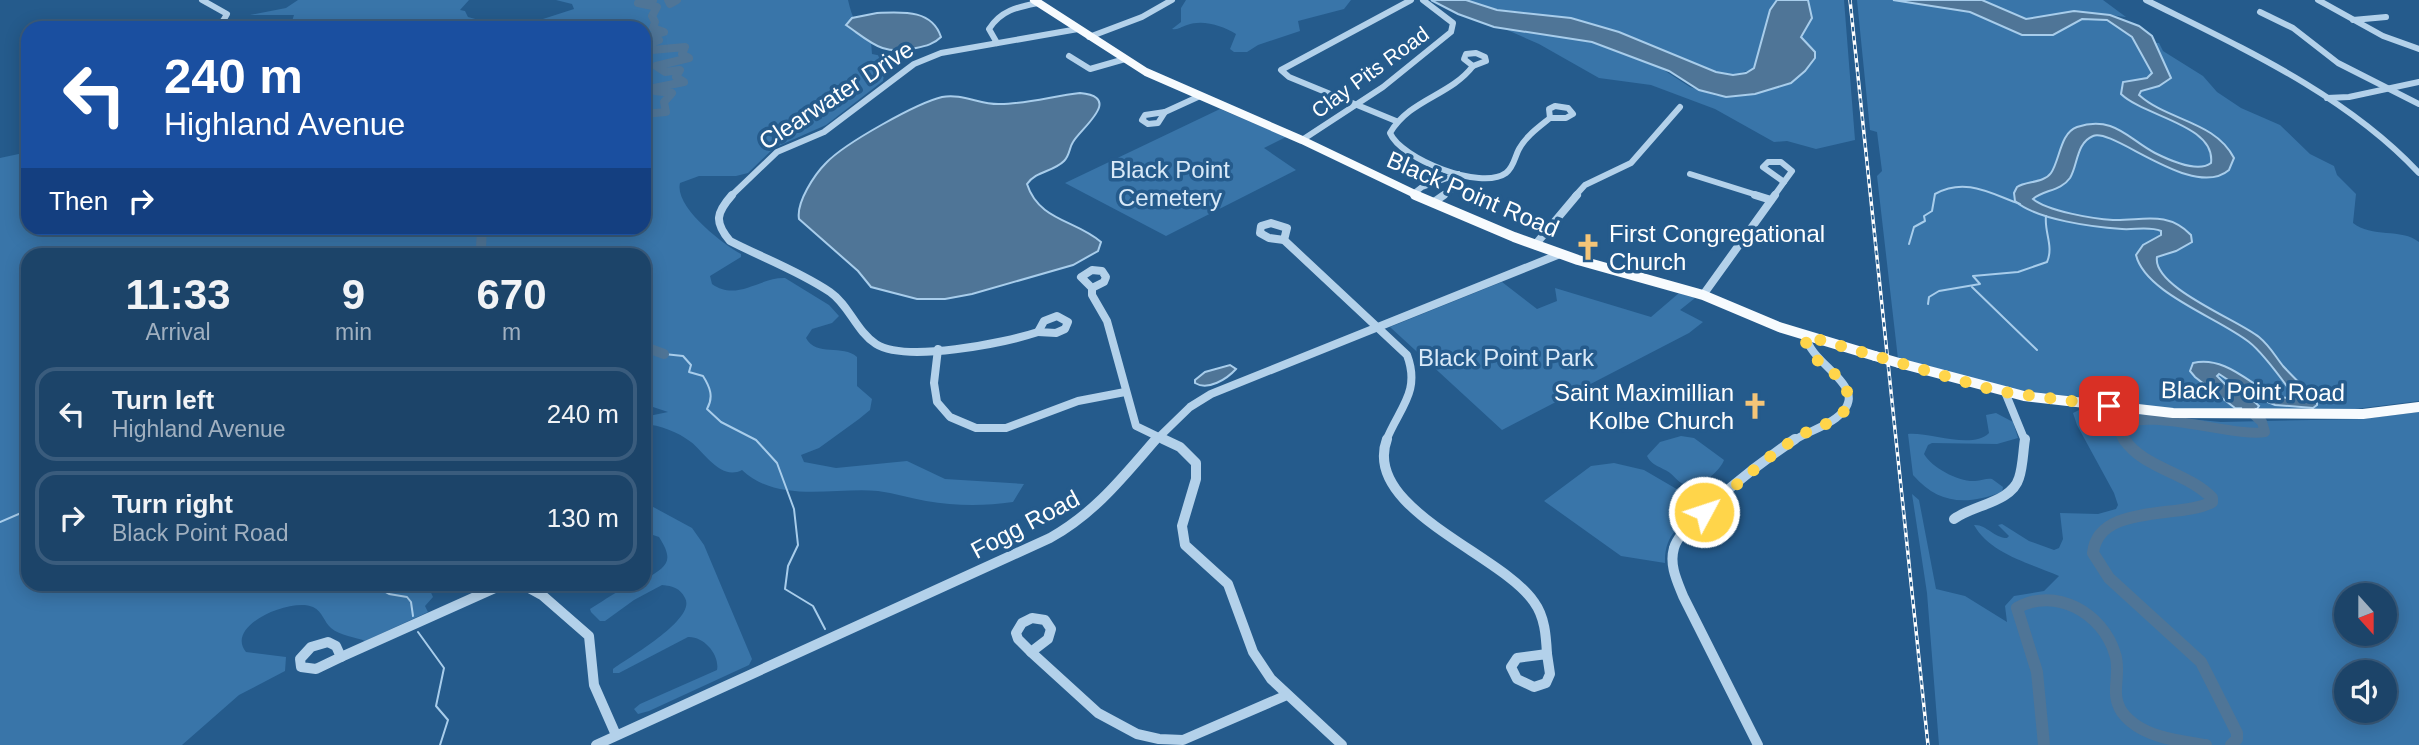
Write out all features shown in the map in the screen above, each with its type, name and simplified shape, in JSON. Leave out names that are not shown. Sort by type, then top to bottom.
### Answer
[{"type":"main road","name":"Black Point Road","points":[[1036,2],[1125,59],[1413,194],[1535,245],[1703,295],[1806,336],[2005,392],[2154,411],[2244,415],[2363,414],[2419,407]]},
{"type":"street","points":[[202,0],[227,14],[222,21]]},
{"type":"street","points":[[1090,37],[1148,16],[1172,0]]},
{"type":"street","points":[[1396,121],[1289,77],[1283,73],[1282,68],[1411,0]]},
{"type":"street","name":"Clay Pits Road","points":[[1301,140],[1355,106],[1419,59],[1453,29],[1450,20],[1423,0]]},
{"type":"street","points":[[2146,0],[2242,47],[2335,103],[2379,131],[2419,173]]},
{"type":"street","points":[[2318,0],[2383,36],[2419,49]]},
{"type":"street","points":[[997,43],[989,29],[1002,12],[1036,2]]},
{"type":"street","points":[[2260,12],[2293,28],[2333,61],[2419,104]]},
{"type":"street","points":[[2353,20],[2386,17]]},
{"type":"street","name":"Clearwater Drive","points":[[1038,332],[994,344],[938,349],[894,351],[880,346],[831,292],[730,241],[720,229],[718,215],[731,195],[777,152],[824,132],[914,64],[941,53],[1079,29]]},
{"type":"street","points":[[1069,57],[1090,69],[1125,59]]},
{"type":"street","points":[[1473,66],[1456,84],[1414,104],[1396,121],[1390,135],[1394,142],[1417,157],[1458,174],[1483,178],[1506,173],[1527,138],[1550,118]]},
{"type":"street","points":[[2327,99],[2419,82]]},
{"type":"street","points":[[1165,113],[1200,96]]},
{"type":"street","points":[[2335,103],[2349,97]]},
{"type":"street","points":[[1535,245],[1585,185],[1630,163],[1680,107]]},
{"type":"street","points":[[1413,194],[1422,187],[1458,174]]},
{"type":"street","points":[[1434,202],[1451,190],[1458,174]]},
{"type":"street","points":[[1690,174],[1771,200]]},
{"type":"street","points":[[1703,295],[1784,182]]},
{"type":"street","points":[[1284,240],[1405,352],[1415,374],[1412,392],[1384,442],[1383,460],[1390,481],[1412,508],[1524,590],[1534,601],[1543,622],[1546,654]]},
{"type":"street","name":"Fogg Road","points":[[596,745],[1058,533],[1108,498],[1175,417],[1211,394],[1560,254]]},
{"type":"street","points":[[1091,288],[1107,321],[1125,393],[1138,428],[1180,446],[1196,463],[1197,474],[1182,526],[1183,539],[1195,555],[1228,584],[1253,652],[1271,679],[1342,745]]},
{"type":"street","points":[[1758,745],[1680,589],[1673,564],[1673,549],[1687,528],[1767,460],[1791,442],[1836,418],[1845,410],[1848,399],[1844,385],[1836,374],[1810,353],[1805,344],[1806,336]]},
{"type":"street","points":[[938,349],[935,389],[938,403],[948,416],[969,427],[991,430],[1012,428],[1077,401],[1125,393]]},
{"type":"street","points":[[1954,519],[1965,511],[2010,493],[2019,480],[2025,439],[2005,392]]},
{"type":"street","points":[[341,657],[488,591]]},
{"type":"street","points":[[534,591],[589,636],[593,646],[594,685],[616,735]]},
{"type":"street","points":[[1031,652],[1107,725],[1128,738],[1144,743],[1166,744],[1183,740],[1287,695]]},
{"type":"green space","points":[[298,0],[469,0],[460,10],[465,11],[468,17],[483,21],[292,21],[294,15],[250,15],[286,8]]},
{"type":"green space","points":[[556,0],[848,0],[856,23],[871,42],[872,54],[882,56],[879,68],[884,75],[883,81],[826,125],[774,148],[748,173],[736,176],[699,176],[680,183],[680,193],[684,203],[702,224],[741,254],[741,257],[710,276],[712,284],[730,291],[785,278],[829,305],[839,316],[832,323],[812,329],[806,338],[816,347],[845,351],[857,357],[857,386],[872,399],[870,410],[819,448],[801,455],[804,462],[836,468],[907,461],[945,479],[1024,484],[1013,502],[959,505],[878,491],[789,491],[756,480],[742,470],[727,472],[720,469],[680,435],[651,425],[651,416],[668,412],[651,406],[651,248],[21,248],[21,591],[430,591],[433,597],[425,606],[428,612],[365,641],[335,631],[313,607],[291,606],[263,616],[244,632],[242,642],[246,652],[286,657],[285,671],[239,695],[182,745],[0,745],[0,158],[21,154],[21,235],[651,235],[651,21],[537,21],[574,9],[572,4]]},
{"type":"green space","points":[[1186,0],[1351,0],[1344,9],[1298,21],[1300,31],[1258,45],[1247,52],[1234,52],[1230,49],[1236,34],[1219,26],[1193,23],[1172,29],[1181,22],[1181,8]]},
{"type":"green space","points":[[1464,0],[1782,0],[1754,69],[1733,75],[1716,72],[1661,49],[1528,13],[1494,9]]},
{"type":"green space","points":[[1806,0],[1844,0],[1855,140],[1816,149],[1787,141],[1774,142],[1715,109],[1651,85],[1599,78],[1539,44],[1505,29],[1586,40],[1659,67],[1690,87],[1717,96],[1745,96],[1794,81],[1806,45],[1799,37]]},
{"type":"green space","points":[[1857,0],[1894,0],[1963,10],[1989,20],[2094,18],[2110,21],[2124,29],[2137,42],[2159,43],[2163,51],[2203,76],[2217,92],[2241,108],[2280,125],[2310,154],[2334,166],[2337,175],[2356,194],[2353,223],[2360,228],[2404,235],[2419,242],[2419,401],[2355,409],[2174,409],[2018,390],[1898,359],[1877,176],[1882,171],[1877,132],[1870,130]]},
{"type":"green space","points":[[1980,0],[2103,0],[2126,17],[2110,15],[2026,20]]},
{"type":"green space","name":"Black Point Cemetery","points":[[1220,109],[1286,137],[1264,148],[1296,170],[1166,236],[1065,183]]},
{"type":"green space","name":"Black Point Park","points":[[1502,282],[1537,309],[1557,301],[1555,288],[1651,317],[1679,293],[1695,298],[1680,310],[1703,322],[1689,333],[1502,430],[1390,327]]},
{"type":"green space","points":[[2081,409],[2221,422],[2362,419],[2419,412],[2419,745],[1939,745],[1927,593],[1912,494],[1919,500],[1936,589],[1965,596],[2007,622],[2005,606],[2014,596],[2044,591],[2059,576],[2000,550],[1981,535],[1974,525],[2007,538],[2009,536],[1998,525],[2002,524],[2029,541],[2054,550],[2059,548],[2063,539],[2060,513],[2098,514],[2116,509],[2118,505],[2073,413]]},
{"type":"green space","points":[[1996,413],[2013,422],[2018,438],[1997,444],[1932,443],[1924,454],[1946,473],[1969,481],[1992,479],[2003,487],[2002,492],[1977,499],[1954,500],[1933,492],[1913,475],[1908,434],[1962,440],[1982,438],[1989,433],[1986,415]]},
{"type":"green space","points":[[1681,436],[1694,438],[1724,460],[1714,474],[1696,485],[1682,484],[1669,472],[1652,463],[1647,456],[1660,442]]},
{"type":"green space","points":[[1614,463],[1644,470],[1704,505],[1671,536],[1665,563],[1621,556],[1544,501],[1591,466]]},
{"type":"green space","points":[[651,506],[692,528],[704,545],[752,659],[749,665],[638,714],[634,709],[640,704],[717,670],[716,658],[710,648],[700,640],[688,637],[619,673],[613,673],[613,669],[671,627],[686,607],[685,598],[673,587],[662,585],[651,591],[651,576],[663,567],[667,558],[667,552],[659,537],[651,534]]},
{"type":"green space","points":[[651,591],[605,621],[600,621],[590,609],[616,593]]},
{"type":"shaded area","points":[[1431,0],[1466,0],[1497,10],[1571,18],[1619,32],[1716,72],[1733,75],[1746,73],[1754,68],[1770,10],[1777,0],[1808,0],[1812,18],[1801,37],[1815,52],[1815,58],[1791,83],[1755,94],[1726,97],[1699,90],[1669,71],[1592,42],[1494,27],[1458,14]]},
{"type":"shaded area","points":[[1893,0],[1982,0],[2026,19],[2074,11],[2110,15],[2139,26],[2152,36],[2171,78],[2159,86],[2141,91],[2139,95],[2163,111],[2215,136],[2234,158],[2229,170],[2214,177],[2195,176],[2175,170],[2103,136],[2093,136],[2083,144],[2070,178],[2057,188],[2033,199],[2059,211],[2083,216],[2113,220],[2154,218],[2182,227],[2191,235],[2192,242],[2157,257],[2159,268],[2168,280],[2198,302],[2259,337],[2317,401],[2317,405],[2313,408],[2275,405],[2251,395],[2219,374],[2217,376],[2228,387],[2247,395],[2259,406],[2257,409],[2235,408],[2195,377],[2190,371],[2193,363],[2209,362],[2236,372],[2272,394],[2283,398],[2294,396],[2249,342],[2168,293],[2142,269],[2136,255],[2143,245],[2161,235],[2161,231],[2110,228],[2051,218],[2015,201],[2014,193],[2017,187],[2044,179],[2051,173],[2071,130],[2090,124],[2111,126],[2120,130],[2155,153],[2175,162],[2199,167],[2211,163],[2210,150],[2202,139],[2121,94],[2123,82],[2147,78],[2152,73],[2132,37],[2107,20],[2082,19],[2053,35],[2022,35],[1970,12]]},
{"type":"shaded area","points":[[877,13],[906,13],[923,17],[931,21],[941,37],[926,45],[904,50],[886,49],[846,25],[852,18]]},
{"type":"shaded area","points":[[1080,93],[1099,100],[1096,114],[1073,142],[1064,161],[1035,176],[1027,184],[1040,206],[1101,242],[1098,251],[1073,265],[972,294],[945,299],[917,299],[871,287],[858,271],[799,219],[803,197],[826,163],[864,135],[916,107],[949,96],[1000,104]]},
{"type":"shaded area","points":[[1230,365],[1236,369],[1228,377],[1206,386],[1195,383],[1205,372]]},
{"type":"waterway","points":[[651,36],[664,32],[653,28],[655,22],[652,16],[657,7],[638,3],[653,0]]},
{"type":"waterway","points":[[668,0],[670,4],[677,0]]},
{"type":"waterway","points":[[651,36],[659,40],[651,43]]},
{"type":"waterway","points":[[651,49],[685,47],[682,54],[689,58],[656,66],[665,72],[680,70],[676,77],[684,82],[654,88],[655,91],[672,93],[664,102],[666,112],[651,113]]},
{"type":"waterway","points":[[1909,244],[1914,227],[1925,221],[1924,216],[1932,211],[1935,194],[1946,189],[1978,189],[2020,204]]},
{"type":"waterway","points":[[1928,304],[1929,297],[1939,291],[1980,284],[1973,276],[2018,272],[2047,262],[2050,250],[2046,216]]},
{"type":"waterway","points":[[481,248],[482,235]]},
{"type":"waterway","points":[[1972,287],[2037,350]]},
{"type":"waterway","points":[[651,349],[664,354]]},
{"type":"waterway","points":[[664,354],[683,356],[691,365],[689,372],[703,376],[708,384],[711,396],[707,409],[721,422],[756,440],[777,463],[794,509],[798,545],[788,566],[785,589],[813,606],[825,629]]},
{"type":"waterway","points":[[2124,441],[2118,429],[2129,422],[2145,420],[2251,433],[2265,432],[2262,422],[2247,408]]},
{"type":"waterway","points":[[2124,439],[2143,457],[2202,489],[2212,498],[2212,502],[2198,507],[2125,519],[2109,526],[2098,537],[2093,553],[2109,578],[2201,662],[2237,733],[2237,739],[2231,745]]},
{"type":"waterway","points":[[0,522],[21,513]]},
{"type":"waterway","points":[[384,591],[407,597],[411,602],[413,616]]},
{"type":"waterway","points":[[2044,745],[2037,672],[2017,608],[2047,600],[2076,607],[2100,626],[2109,639],[2117,661],[2116,698],[2122,712],[2130,720],[2160,736],[2206,745]]},
{"type":"waterway","points":[[418,632],[444,668],[436,706],[448,720],[440,745]]},
{"type":"railway","points":[[1850,0],[1928,745]]},
{"type":"place","name":"First Congregational Church","points":[[1588,247]]},
{"type":"place","name":"Saint Maximillian Kolbe Church","points":[[1755,406]]},
{"type":"route","points":[[1704,512],[1785,445],[1836,418],[1845,410],[1848,399],[1844,385],[1836,374],[1808,351],[1806,336],[1997,391],[2109,406]]}]
